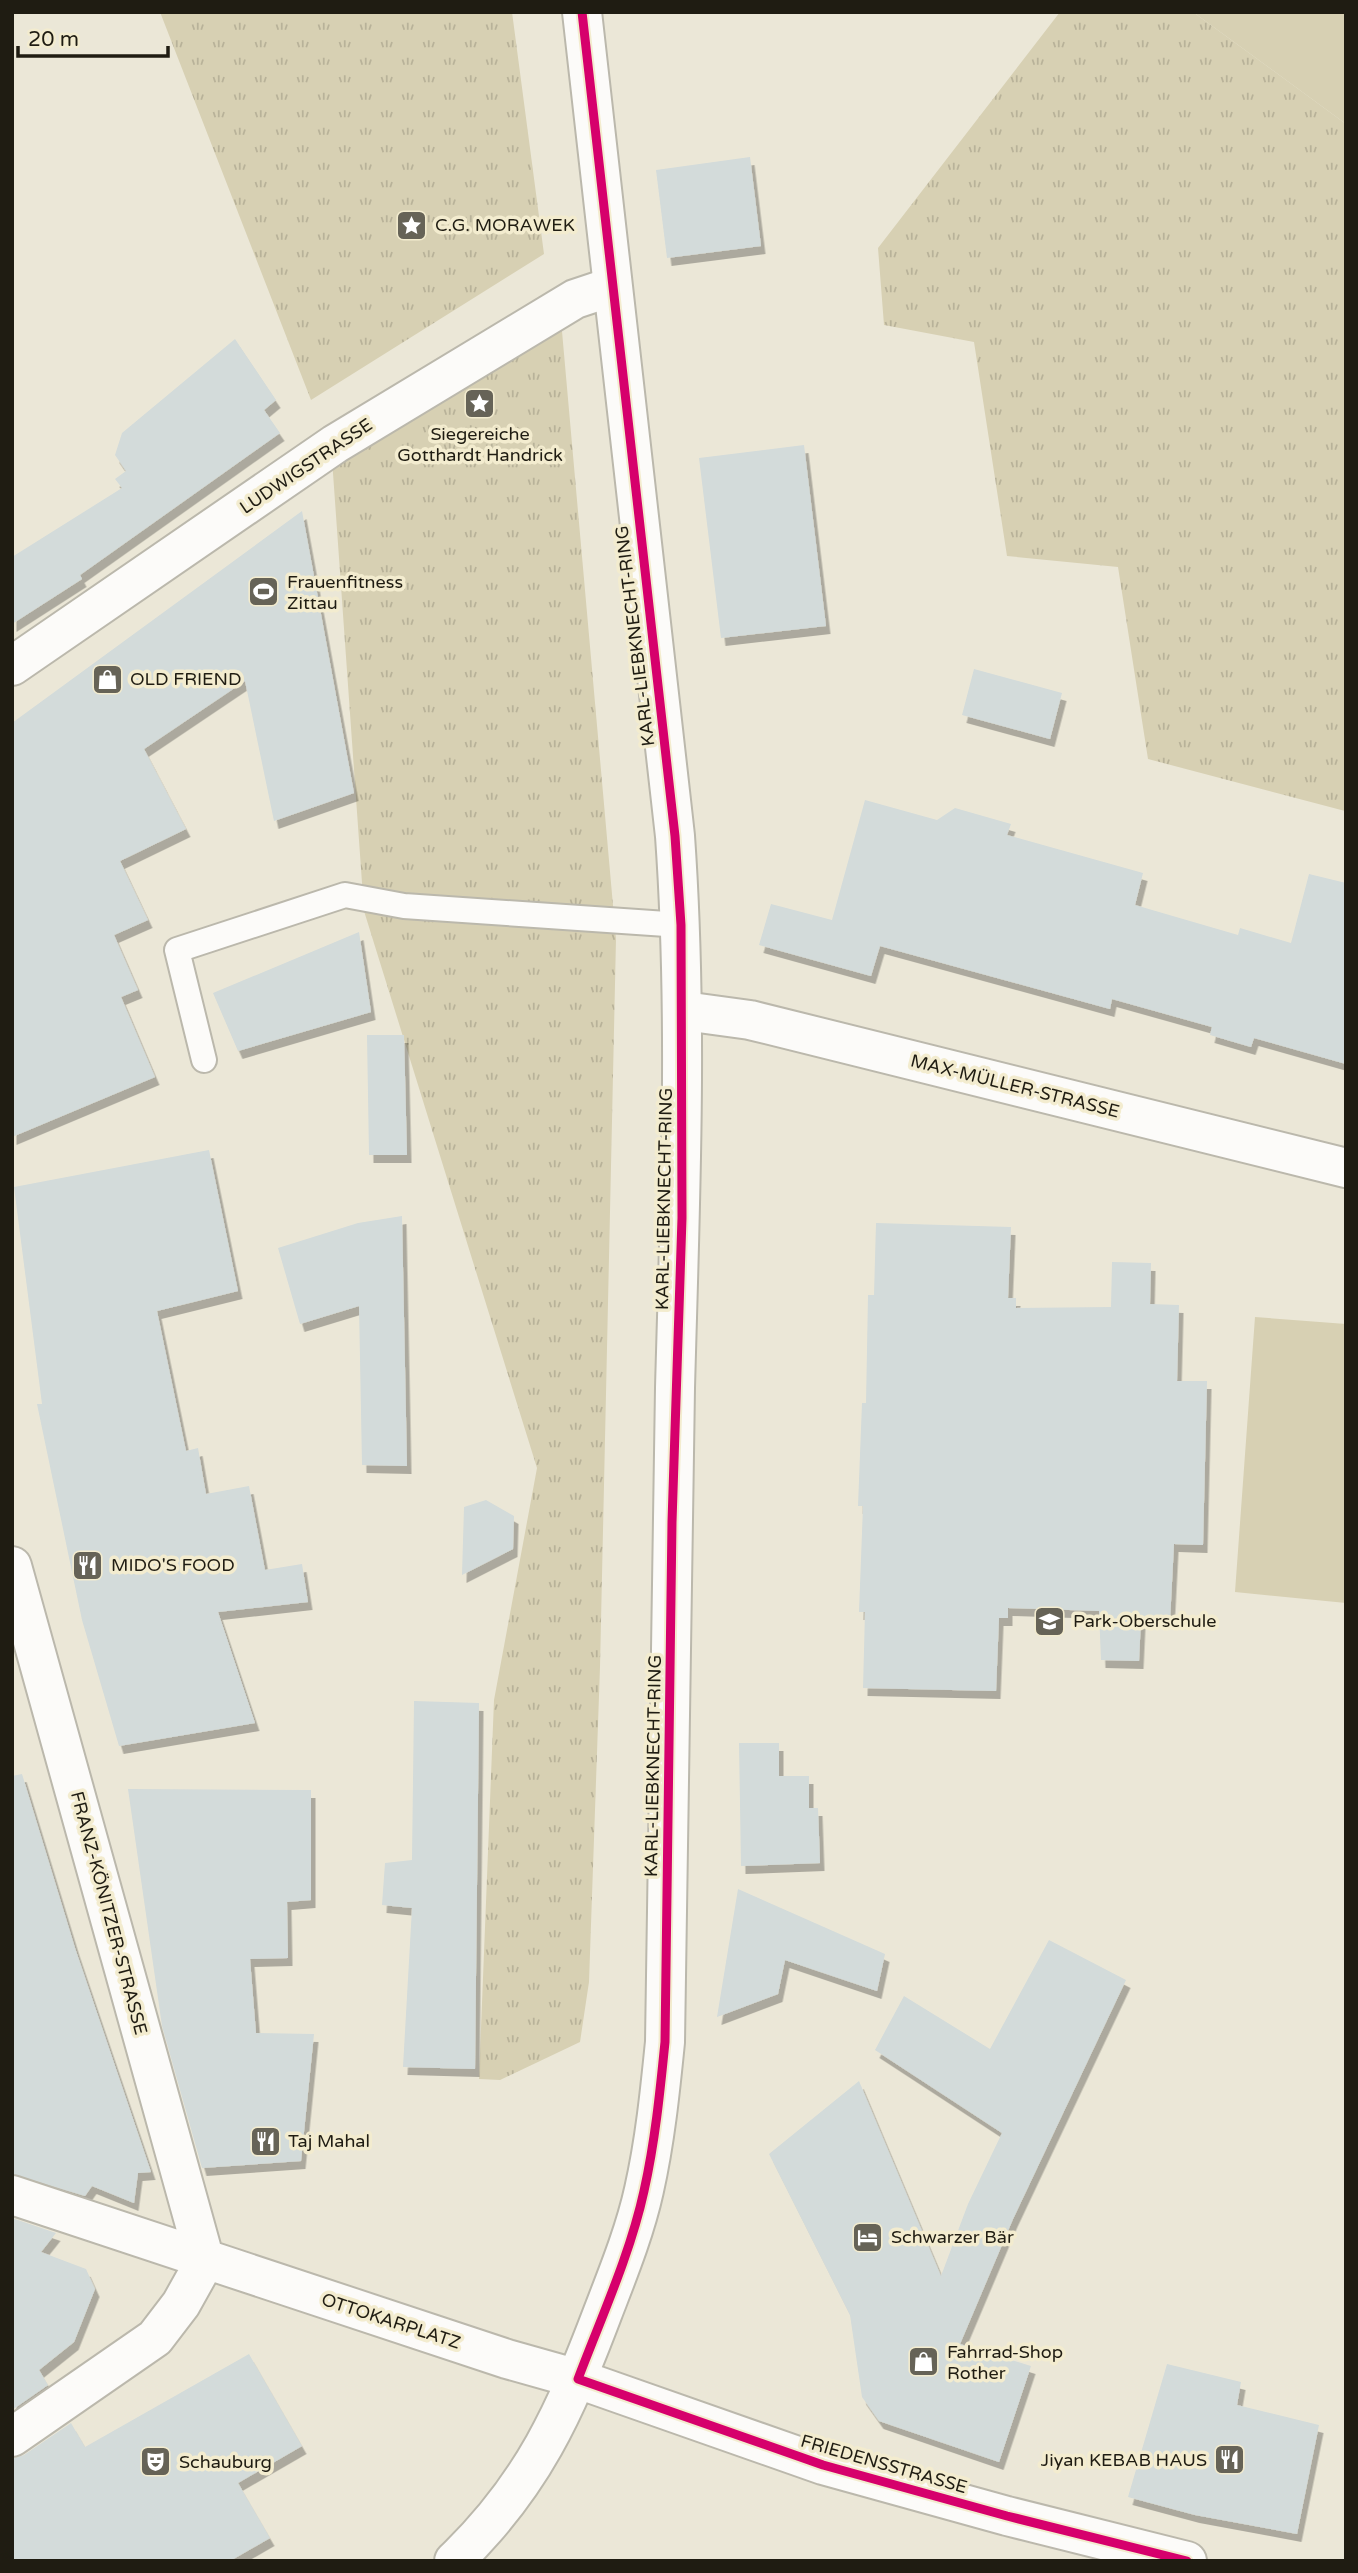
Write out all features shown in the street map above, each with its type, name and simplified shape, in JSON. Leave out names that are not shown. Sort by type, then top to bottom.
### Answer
[{"type":"main road","name":"KARL-LIEBKNECHT-RING","points":[[454,2561],[482,2534],[527,2478],[578,2379],[619,2272],[644,2193],[657,2118],[665,2042],[684,1011],[681,925],[675,836],[582,12]]},
{"type":"main road","name":"LUDWIGSTRASSE","points":[[12,666],[335,444],[575,299],[611,287]]},
{"type":"main road","name":"MAX-MÜLLER-STRASSE","points":[[684,1011],[750,1020],[1346,1168]]},
{"type":"main road","name":"FRANZ-KÖNITZER-STRASSE","points":[[12,1566],[205,2261]]},
{"type":"main road","name":"OTTOKARPLATZ","points":[[12,2195],[506,2359],[578,2379]]},
{"type":"main road","points":[[12,2437],[155,2338],[181,2304],[205,2261]]},
{"type":"main road","name":"FRIEDENSSTRASSE","points":[[578,2379],[823,2465],[1187,2561]]},
{"type":"lane","points":[[204,1060],[177,950],[345,895],[404,906],[681,925]]},
{"type":"green space","points":[[160,12],[512,12],[544,254],[311,400]]},
{"type":"green space","points":[[1060,12],[1193,12],[1346,124],[1345,811],[1148,759],[1118,567],[1007,556],[974,342],[884,325],[878,248]]},
{"type":"green space","points":[[1193,12],[1346,12],[1346,124]]},
{"type":"green space","points":[[561,320],[616,939],[600,1667],[589,1982],[580,2042],[500,2080],[479,2079],[494,1700],[537,1468],[364,911],[332,459]]},
{"type":"green space","points":[[1255,1317],[1346,1324],[1346,1603],[1235,1592]]},
{"type":"building","points":[[750,157],[761,246],[667,258],[656,170]]},
{"type":"building","points":[[235,339],[276,400],[264,410],[280,433],[80,575],[82,579],[12,624],[12,557],[122,488],[115,479],[126,471],[115,455],[122,433]]},
{"type":"building","points":[[804,445],[826,626],[721,638],[699,458]]},
{"type":"building","points":[[302,511],[354,793],[274,821],[245,681],[144,749],[186,829],[120,861],[148,920],[114,935],[138,990],[121,997],[155,1077],[12,1137],[12,723]]},
{"type":"building","points":[[974,669],[1062,693],[1050,739],[962,715]]},
{"type":"building","points":[[865,800],[937,820],[955,808],[1011,824],[1007,835],[1143,873],[1135,905],[1238,935],[1240,928],[1291,943],[1309,874],[1346,883],[1346,1064],[1254,1038],[1251,1047],[1210,1035],[1212,1027],[1112,999],[1110,1009],[880,946],[871,976],[759,945],[771,904],[832,920]]},
{"type":"building","points":[[359,932],[371,1012],[238,1051],[213,993]]},
{"type":"building","points":[[367,1035],[404,1035],[407,1155],[369,1155]]},
{"type":"building","points":[[209,1150],[238,1291],[157,1311],[186,1451],[198,1448],[206,1494],[249,1486],[265,1570],[302,1564],[308,1602],[218,1612],[255,1723],[119,1746],[82,1620],[37,1404],[42,1404],[14,1187]]},
{"type":"building","points":[[402,1216],[407,1466],[362,1465],[359,1306],[300,1324],[278,1248],[358,1223]]},
{"type":"building","points":[[876,1223],[1011,1227],[1008,1298],[1016,1298],[1016,1308],[1111,1307],[1112,1262],[1151,1263],[1150,1304],[1179,1305],[1177,1381],[1207,1381],[1203,1545],[1174,1544],[1170,1621],[1141,1619],[1139,1661],[1101,1660],[1099,1611],[1008,1608],[1008,1618],[999,1618],[996,1691],[863,1688],[865,1612],[859,1612],[863,1506],[858,1506],[862,1403],[866,1403],[868,1295],[874,1295]]},
{"type":"building","points":[[486,1500],[514,1516],[513,1549],[462,1575],[464,1507]]},
{"type":"building","points":[[414,1701],[479,1703],[475,2069],[403,2067],[412,1908],[382,1905],[385,1863],[412,1860]]},
{"type":"building","points":[[739,1743],[779,1743],[779,1776],[809,1776],[809,1808],[818,1808],[820,1863],[741,1866]]},
{"type":"building","points":[[22,1774],[75,1948],[151,2172],[138,2173],[134,2203],[92,2186],[85,2196],[12,2174],[12,1776]]},
{"type":"building","points":[[128,1789],[311,1790],[311,1900],[287,1902],[288,1958],[250,1959],[256,2033],[314,2034],[301,2161],[202,2168],[162,2026]]},
{"type":"building","points":[[738,1889],[885,1954],[877,1991],[785,1960],[778,1994],[717,2017]]},
{"type":"building","points":[[1049,1940],[1126,1980],[1013,2219],[960,2344],[1031,2366],[999,2462],[879,2421],[862,2397],[850,2315],[769,2154],[859,2081],[941,2276],[968,2204],[1002,2133],[875,2050],[904,1996],[990,2049]]},
{"type":"building","points":[[12,2218],[56,2233],[41,2252],[86,2269],[95,2289],[74,2342],[39,2370],[48,2385],[12,2410]]},
{"type":"building","name":"Schauburg","points":[[249,2354],[302,2446],[238,2483],[270,2538],[230,2561],[12,2561],[12,2459],[24,2455],[71,2423],[85,2447]]},
{"type":"building","points":[[1167,2364],[1241,2382],[1237,2405],[1319,2425],[1297,2534],[1195,2515],[1128,2497]]},
{"type":"cycle path","points":[[582,12],[675,836],[681,925],[682,1218],[672,1522],[665,2042],[654,2136],[638,2215],[623,2263],[578,2379],[823,2465],[1007,2516],[1187,2561]]},
{"type":"place","name":"C.G. MORAWEK","points":[[412,225]]},
{"type":"place","name":"Siegereiche Gotthardt Handrick","points":[[480,404]]},
{"type":"place","name":"Frauenfitness Zittau","points":[[264,592]]},
{"type":"place","name":"OLD FRIEND","points":[[107,679]]},
{"type":"place","name":"MIDO'S FOOD","points":[[88,1565]]},
{"type":"place","name":"Park-Oberschule","points":[[1050,1621]]},
{"type":"place","name":"Taj Mahal","points":[[265,2141]]},
{"type":"place","name":"Schwarzer Bär","points":[[868,2237]]},
{"type":"place","name":"Fahrrad-Shop Rother","points":[[924,2362]]},
{"type":"place","name":"Jiyan KEBAB HAUS","points":[[1230,2460]]},
{"type":"place","name":"Schauburg","points":[[156,2462]]}]
